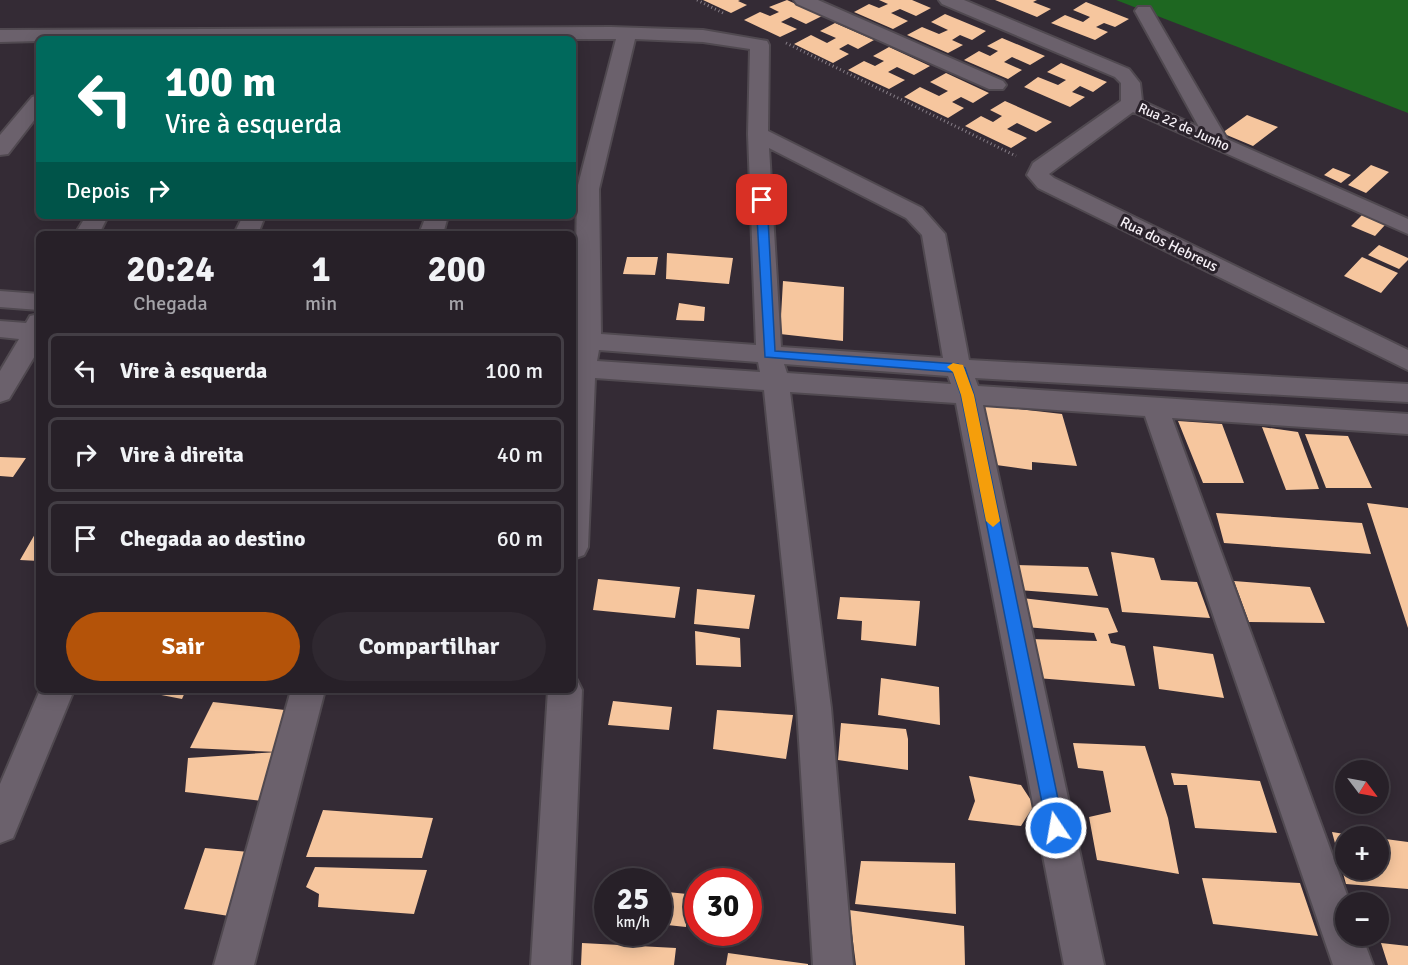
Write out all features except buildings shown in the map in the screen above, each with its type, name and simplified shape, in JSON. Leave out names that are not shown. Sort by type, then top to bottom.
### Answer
[{"type":"street","points":[[803,0],[996,85]]},
{"type":"street","name":"Rua 22 de Junho","points":[[948,0],[1122,73],[1129,79],[1133,90],[1131,104],[1408,227]]},
{"type":"street","points":[[1144,11],[1219,143]]},
{"type":"street","points":[[576,440],[588,189],[627,33]]},
{"type":"street","points":[[488,36],[627,33],[703,36],[760,45],[758,134],[773,368],[814,708],[833,965]]},
{"type":"street","points":[[0,36],[36,36]]},
{"type":"street","points":[[1041,168],[1131,104]]},
{"type":"street","points":[[0,149],[36,105]]},
{"type":"street","points":[[758,134],[914,213],[933,234],[958,368],[968,395],[1084,965]]},
{"type":"street","name":"Rua dos Hebreus","points":[[1041,168],[1038,176],[1046,183],[1408,361]]},
{"type":"street","points":[[0,299],[36,302]]},
{"type":"street","points":[[0,329],[36,328]]},
{"type":"street","points":[[0,393],[36,331]]},
{"type":"street","points":[[581,341],[968,395],[1408,424]]},
{"type":"street","points":[[578,368],[958,368],[1408,393]]},
{"type":"street","points":[[1155,407],[1353,965]]},
{"type":"street","points":[[0,826],[56,693]]},
{"type":"street","points":[[234,965],[307,693]]},
{"type":"street","points":[[551,965],[565,693]]},
{"type":"path","points":[[697,0],[729,16]]},
{"type":"path","points":[[783,42],[1041,168]]},
{"type":"green space","points":[[1116,0],[1408,0],[1408,113]]},
{"type":"slow traffic","points":[[953,367],[958,368],[968,395],[993,521]]},
{"type":"route","points":[[762,200],[769,354],[958,368],[968,395],[1056,828]]}]
